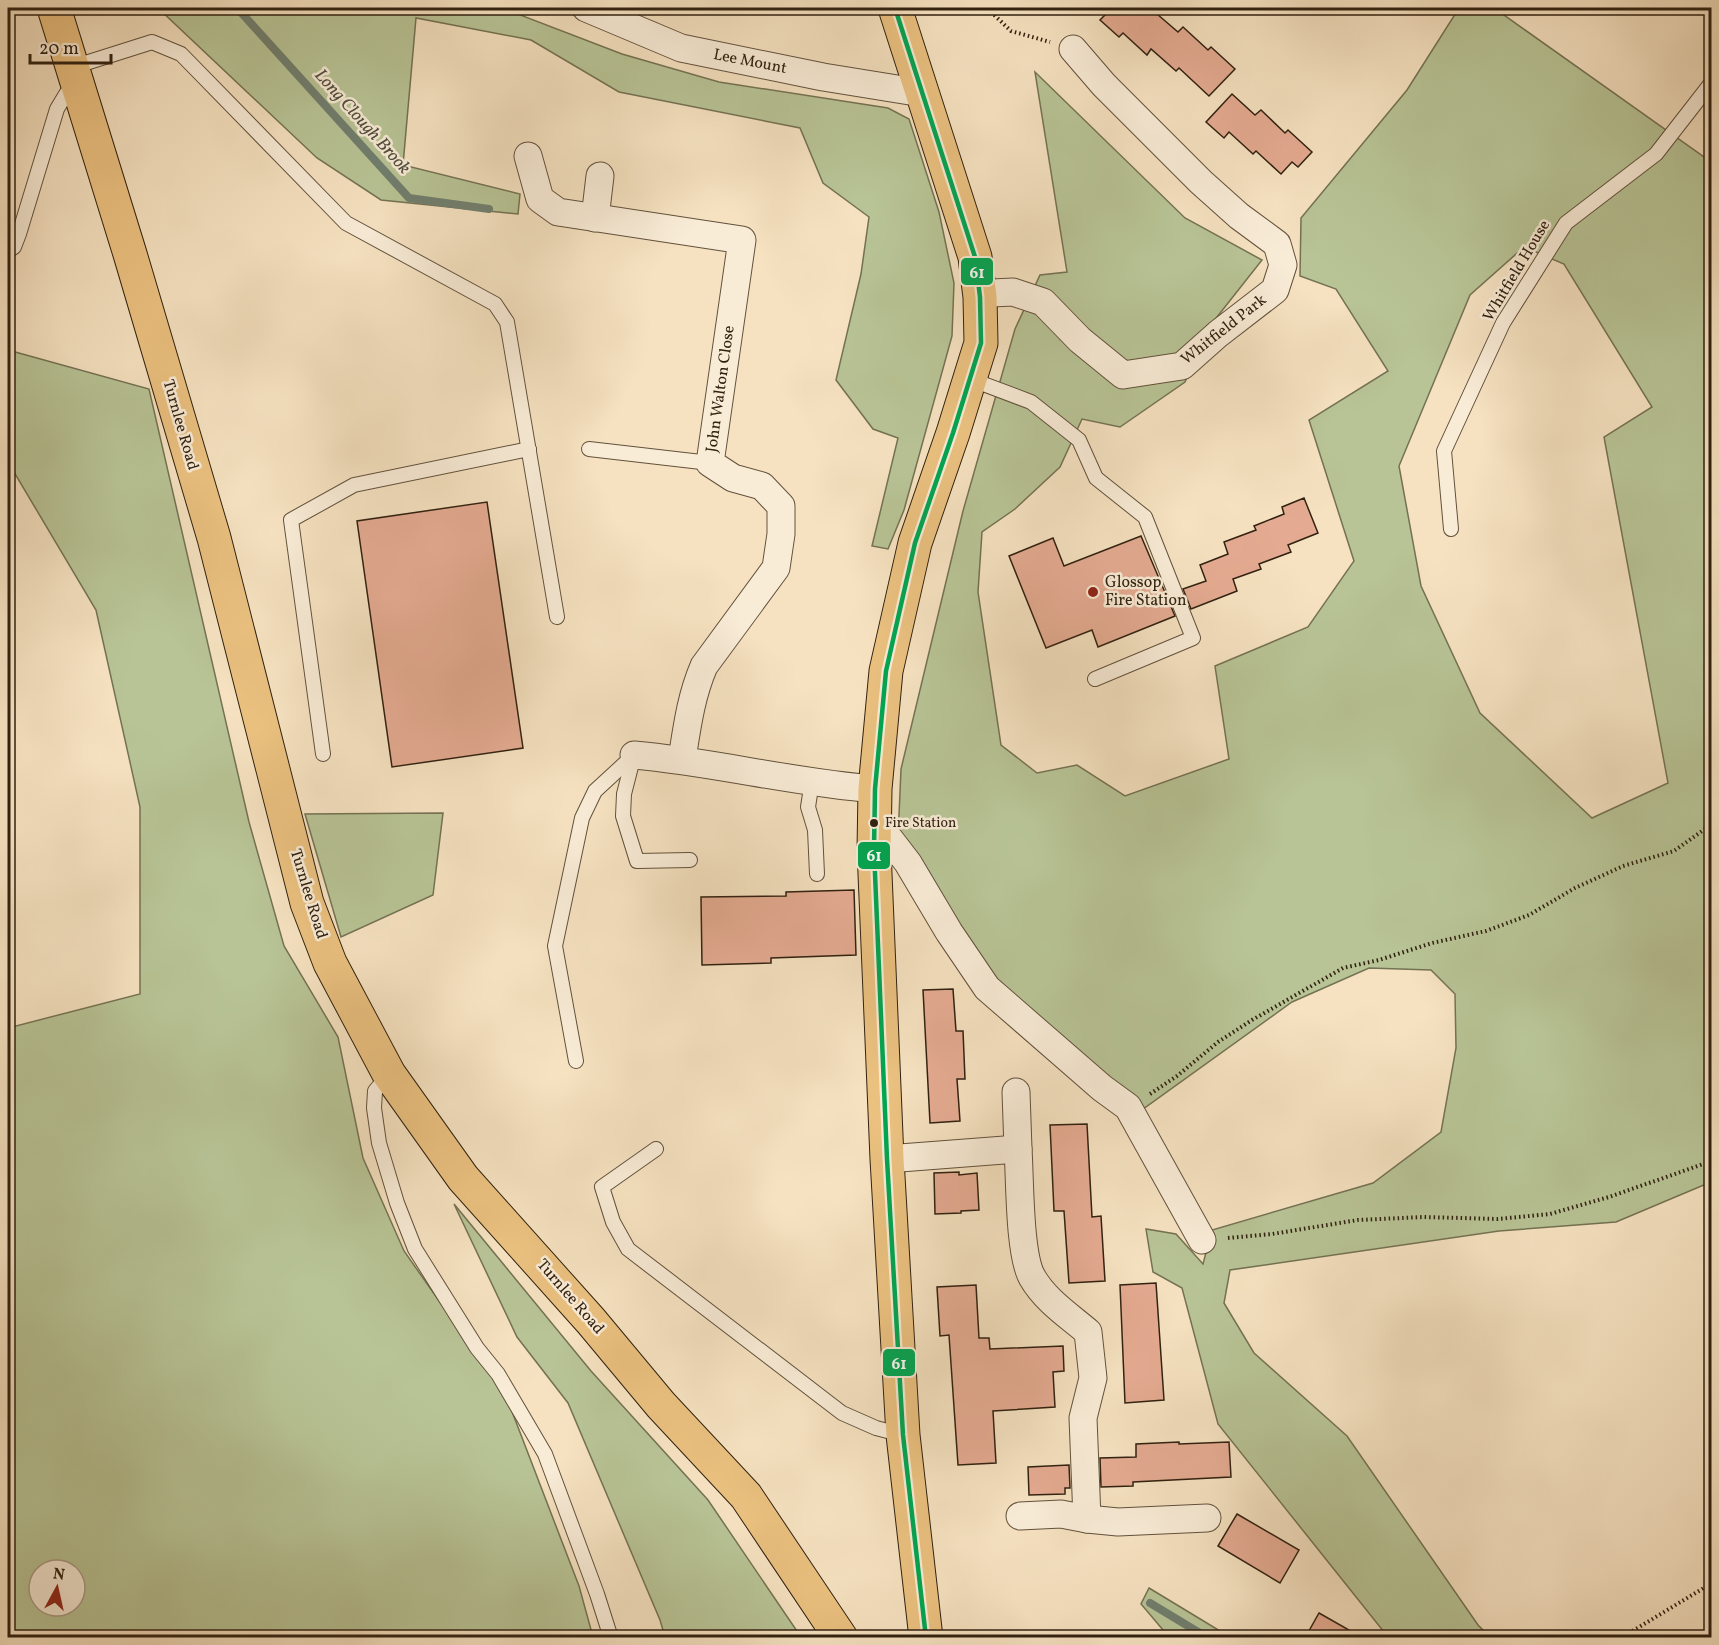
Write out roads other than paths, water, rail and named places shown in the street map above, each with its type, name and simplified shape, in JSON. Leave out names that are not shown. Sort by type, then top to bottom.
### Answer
[{"type":"main road","name":"Turnlee Road","points":[[54,8],[77,77],[214,538],[307,903],[330,963],[389,1074],[463,1178],[591,1321],[660,1405],[746,1496],[841,1638]]},
{"type":"main road","points":[[895,8],[975,257],[980,297],[981,343],[915,543],[886,671],[875,789],[874,831],[887,1158],[903,1435],[926,1638]]},
{"type":"street","name":"Lee Mount","points":[[586,8],[681,48],[823,77],[922,93]]},
{"type":"street","name":"Whitfield Park","points":[[980,297],[992,293],[1013,292],[1043,302],[1080,340],[1122,375],[1182,366],[1218,334],[1275,290],[1283,265],[1277,244],[1239,216],[1201,182],[1104,85],[1073,49]]},
{"type":"street","name":"John Walton Close","points":[[528,156],[540,199],[558,212],[742,240],[710,463],[733,477],[762,486],[781,506],[781,534],[776,568],[704,666],[697,683],[687,724],[682,759]]},
{"type":"street","points":[[595,218],[600,176]]},
{"type":"street","points":[[634,755],[682,759],[844,787],[875,789]]},
{"type":"street","points":[[874,831],[888,837],[908,863],[987,988],[1102,1088],[1128,1107],[1203,1240]]},
{"type":"street","points":[[1016,1092],[1024,1242],[1031,1275],[1047,1298],[1088,1332],[1093,1378],[1083,1418],[1087,1519]]},
{"type":"street","points":[[887,1158],[1018,1149]]},
{"type":"street","points":[[1020,1516],[1061,1514],[1118,1522],[1207,1518]]},
{"type":"lane","points":[[8,251],[14,247],[19,234],[57,110],[77,77],[152,42],[181,54],[346,223],[495,304],[507,322],[557,617]]},
{"type":"lane","name":"Whitfield House","points":[[1451,529],[1444,451],[1503,323],[1566,223],[1656,154],[1712,82]]},
{"type":"lane","points":[[970,379],[1031,402],[1079,440],[1096,478],[1145,517],[1193,638],[1095,679]]},
{"type":"lane","points":[[323,754],[291,520],[354,485],[529,449]]},
{"type":"lane","points":[[589,449],[710,463]]},
{"type":"lane","points":[[634,755],[624,794],[623,816],[637,861],[690,860]]},
{"type":"lane","points":[[576,1061],[555,946],[582,818],[595,791],[634,755]]},
{"type":"lane","points":[[812,781],[808,807],[815,830],[817,874]]},
{"type":"lane","points":[[389,1074],[375,1091],[374,1108],[379,1143],[397,1203],[415,1249],[477,1348],[498,1374],[545,1454],[611,1638]]},
{"type":"lane","points":[[656,1149],[602,1187],[613,1222],[628,1249],[842,1413],[876,1428],[903,1435]]},
{"type":"waterway","name":"Long Clough Brook","points":[[237,8],[409,198],[489,209]]},
{"type":"waterway","points":[[1150,1603],[1208,1638]]},
{"type":"place","name":"Glossop Fire Station","points":[[1093,592]]},
{"type":"place","name":"Fire Station","points":[[874,823]]}]
